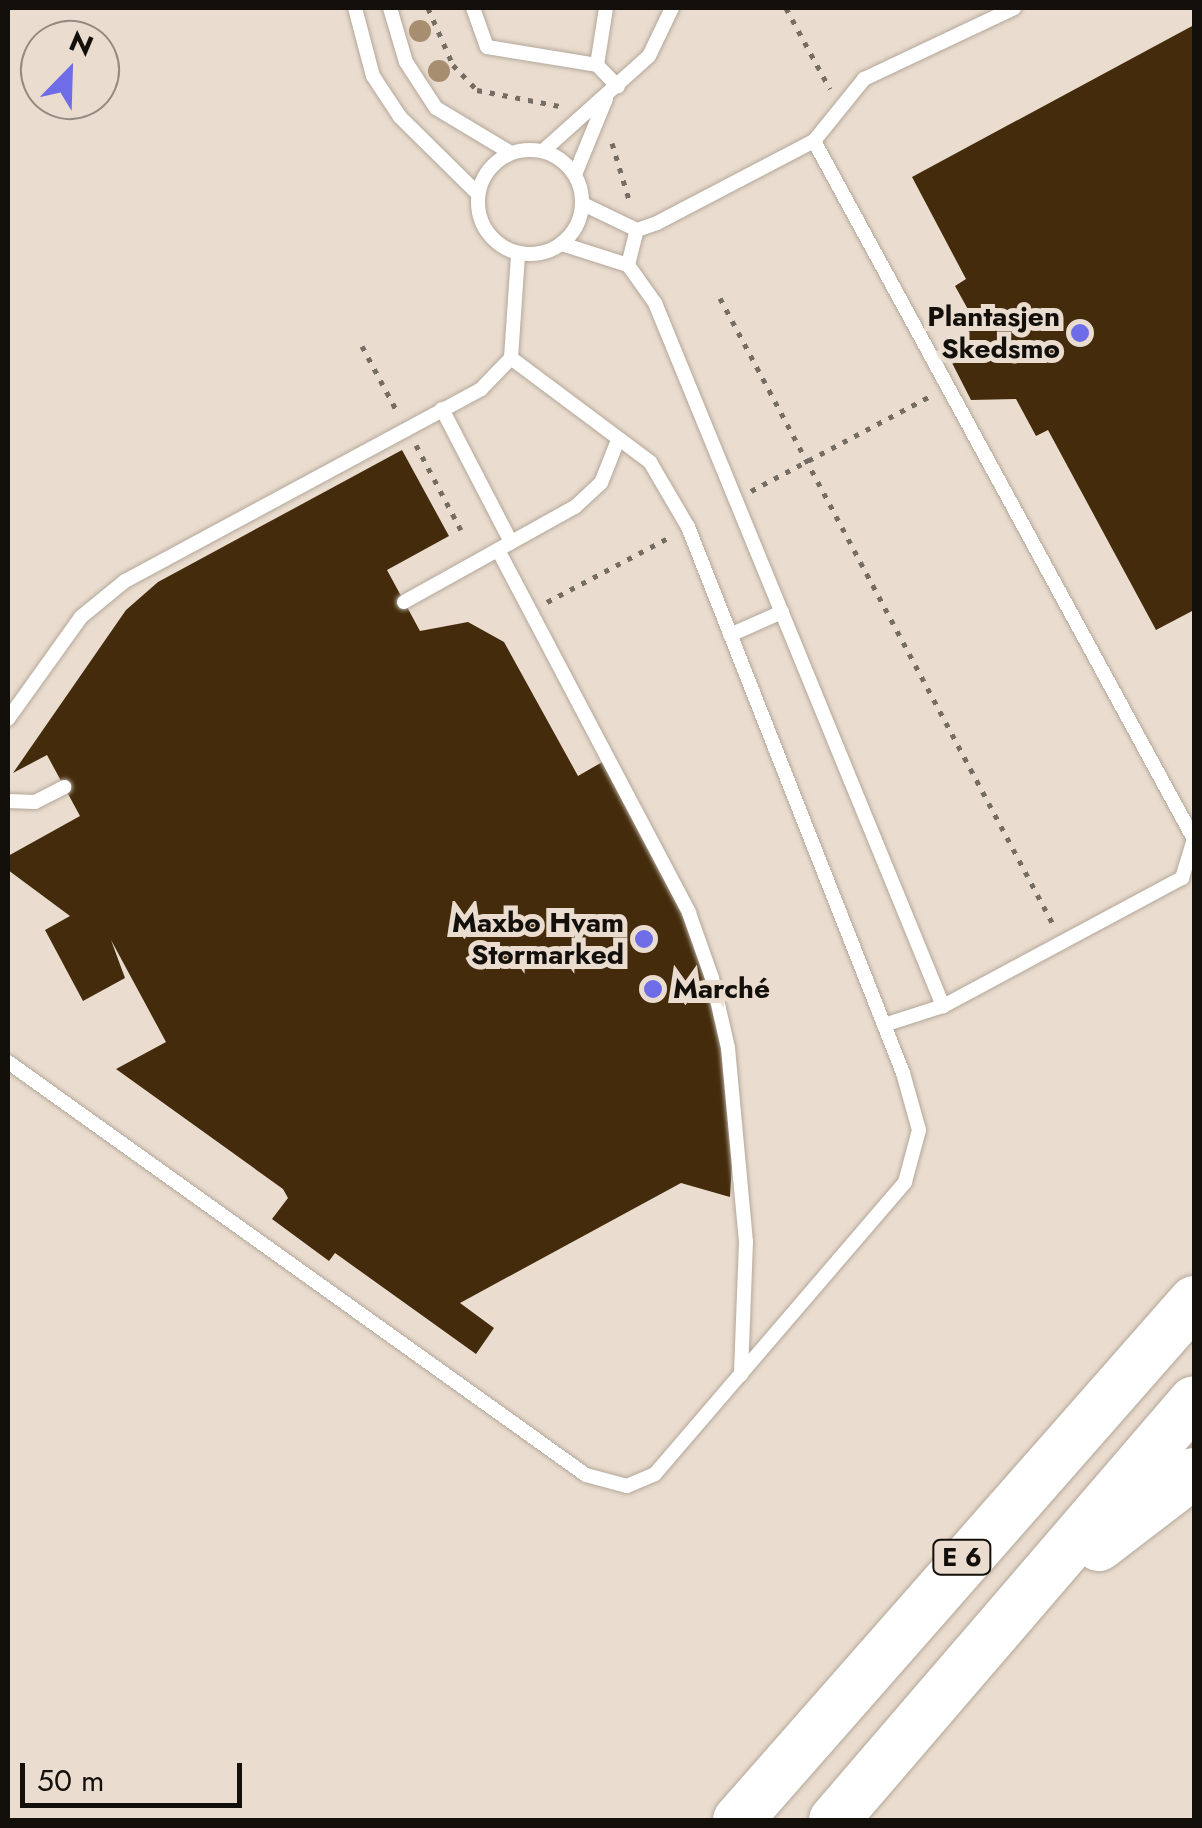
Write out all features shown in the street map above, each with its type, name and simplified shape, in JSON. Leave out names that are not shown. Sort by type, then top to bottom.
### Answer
[{"type":"highway","name":"E 6","points":[[738,1820],[1194,1301]]},
{"type":"highway","name":"E 6","points":[[834,1820],[1194,1401]]},
{"type":"highway","points":[[1001,1624],[1194,1472]]},
{"type":"lane","points":[[355,8],[374,76],[400,117],[478,194],[488,235],[518,254],[562,244],[628,264],[655,303],[944,1006]]},
{"type":"lane","points":[[390,8],[406,62],[436,108],[511,154],[543,151],[576,172]]},
{"type":"lane","points":[[473,8],[486,47],[598,65],[618,87]]},
{"type":"lane","points":[[598,65],[606,8]]},
{"type":"lane","points":[[543,151],[649,56],[672,8]]},
{"type":"lane","points":[[628,264],[637,230],[814,142],[864,79],[1014,8]]},
{"type":"lane","points":[[562,244],[583,204],[576,172],[598,128],[606,98]]},
{"type":"lane","points":[[814,142],[1194,839],[1182,878],[944,1006],[884,1025]]},
{"type":"lane","points":[[478,194],[511,154]]},
{"type":"lane","points":[[583,204],[637,230]]},
{"type":"lane","points":[[8,719],[81,616],[125,581],[481,389],[511,358],[518,254]]},
{"type":"lane","points":[[8,1062],[586,1476],[641,1485],[890,1204],[911,1166],[919,1130],[884,1025],[666,482],[511,358]]},
{"type":"lane","points":[[442,409],[504,546],[690,914],[712,978],[736,1119],[742,1375]]},
{"type":"lane","points":[[404,602],[504,546],[601,483],[618,440]]},
{"type":"lane","points":[[730,635],[782,612]]},
{"type":"lane","points":[[8,801],[35,802],[64,787]]},
{"type":"path","points":[[428,8],[453,64],[477,90],[580,116]]},
{"type":"path","points":[[786,8],[841,108]]},
{"type":"path","points":[[598,128],[623,162],[637,230]]},
{"type":"path","points":[[720,298],[1062,942]]},
{"type":"path","points":[[362,346],[399,415]]},
{"type":"path","points":[[749,492],[948,386]]},
{"type":"path","points":[[412,438],[461,530]]},
{"type":"path","points":[[540,606],[676,534]]},
{"type":"building","name":"Plantasjen Skedsmo","points":[[1194,25],[1194,610],[1156,630],[1048,430],[1036,436],[1016,399],[971,400],[950,359],[975,322],[955,286],[966,279],[912,177]]},
{"type":"building","points":[[402,450],[449,536],[387,570],[420,631],[468,622],[504,642],[578,776],[604,761],[679,900],[717,1006],[733,1147],[730,1197],[681,1183],[460,1303],[494,1328],[476,1354],[335,1253],[329,1261],[272,1219],[288,1198],[283,1189],[116,1069],[166,1042],[111,940],[125,978],[83,1001],[45,930],[70,916],[8,870],[8,856],[80,816],[47,755],[13,773],[126,610],[158,582]]},
{"type":"place","name":"Plantasjen Skedsmo","points":[[1080,333]]},
{"type":"place","name":"Maxbo Hvam Stormarked","points":[[644,939]]},
{"type":"place","name":"Marché","points":[[653,989]]}]
